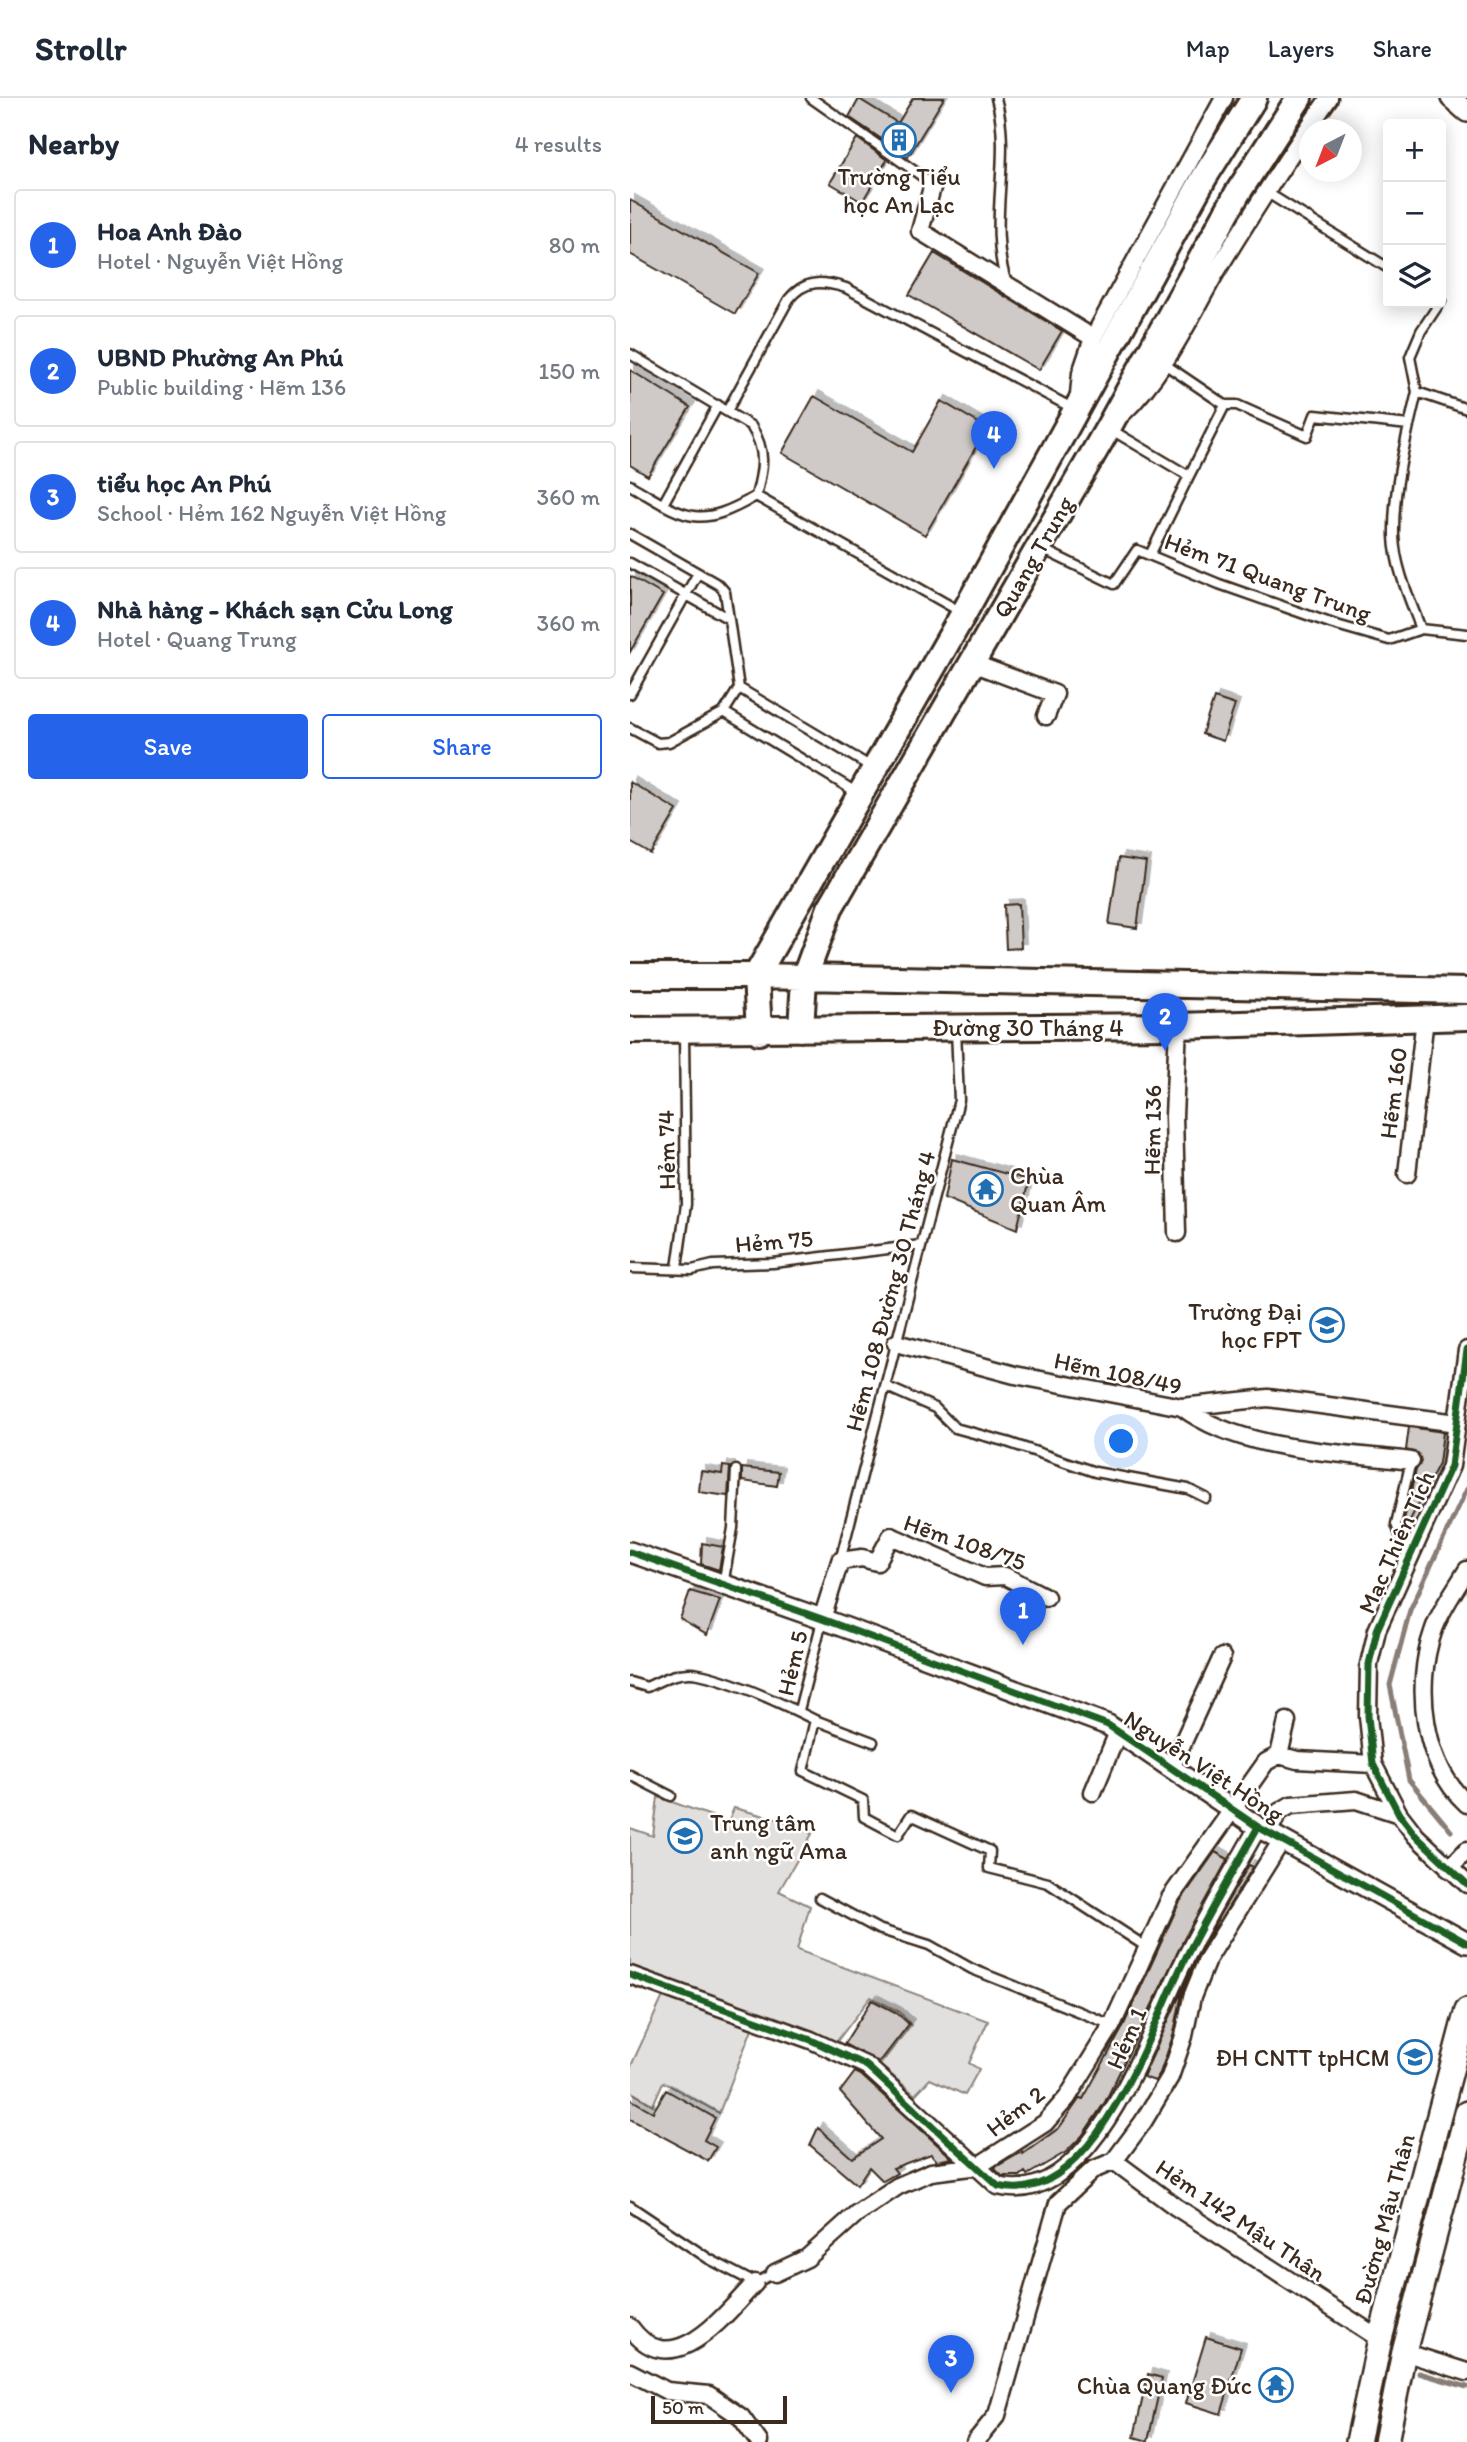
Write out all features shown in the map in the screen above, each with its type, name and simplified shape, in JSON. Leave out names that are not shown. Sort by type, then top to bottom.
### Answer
[{"type":"main road","name":"Quang Trung","points":[[757,976],[964,613],[1205,176],[1254,98]]},
{"type":"main road","name":"Quang Trung","points":[[801,1029],[804,979],[830,908],[1039,548],[1237,194],[1298,98]]},
{"type":"main road","name":"Đường 30 Tháng 4","points":[[630,976],[757,976],[1467,991]]},
{"type":"main road","points":[[757,976],[759,1032]]},
{"type":"main road","name":"Đường 30 Tháng 4","points":[[630,1030],[759,1032],[801,1029],[1178,1026],[1467,1017]]},
{"type":"main road","name":"Đường Mậu Thân","points":[[1358,2442],[1380,2339],[1467,2010]]},
{"type":"main road","points":[[1386,2442],[1404,2352],[1467,2113]]},
{"type":"main road","points":[[1380,2339],[1404,2352]]},
{"type":"street","name":"Quang Trung","points":[[1079,407],[1081,373],[1093,338],[1224,98]]},
{"type":"street","points":[[1109,425],[1142,396],[1265,192],[1329,98]]},
{"type":"street","points":[[1451,98],[1467,112]]},
{"type":"street","points":[[933,184],[920,231],[1093,338]]},
{"type":"street","points":[[972,663],[1055,694],[1046,716]]},
{"type":"street","name":"Hẽm 160","points":[[1407,1174],[1425,1018]]},
{"type":"street","name":"Hẽm 136","points":[[1177,1233],[1174,1116],[1178,1026]]},
{"type":"street","name":"Hẽm 108/49","points":[[896,1343],[1015,1375],[1182,1407],[1199,1420],[1241,1437],[1411,1461]]},
{"type":"street","name":"Mạc Thiên Tích","points":[[1467,1350],[1451,1466],[1377,1630],[1369,1664],[1368,1716],[1373,1764],[1399,1814],[1449,1869],[1467,1884]]},
{"type":"street","points":[[1182,1407],[1268,1398],[1457,1423]]},
{"type":"street","name":"Hẽm 108/75","points":[[839,1561],[862,1558],[877,1562],[891,1536],[985,1577],[1005,1576],[1046,1597]]},
{"type":"street","name":"Nguyễn Việt Hồng","points":[[630,1552],[822,1619],[1118,1732],[1270,1833],[1467,1943]]},
{"type":"street","points":[[822,1619],[839,1561]]},
{"type":"street","points":[[1467,1570],[1462,1590],[1433,1628],[1426,1653],[1424,1693],[1428,1728],[1437,1761],[1448,1783],[1467,1804]]},
{"type":"street","points":[[1172,1766],[1222,1657]]},
{"type":"street","points":[[1279,1755],[1287,1721]]},
{"type":"street","points":[[1093,1792],[1118,1732]]},
{"type":"street","points":[[1231,1808],[1266,1762],[1279,1755],[1297,1760],[1373,1764]]},
{"type":"street","points":[[975,2442],[997,2415],[1058,2203],[1093,2170],[1114,2161],[1143,2122],[1170,2077],[1184,2036],[1192,1997],[1207,1960],[1279,1812],[1291,1805],[1356,1800],[1399,1814]]},
{"type":"street","name":"Hẻm 2","points":[[775,2273],[807,2258],[856,2214],[898,2186],[931,2172],[978,2166],[1045,2123],[1067,2098],[1112,2025],[1170,1898],[1231,1808]]},
{"type":"street","name":"Hẻm 1","points":[[630,1975],[811,2040],[867,2066],[998,2186],[1015,2188],[1051,2178],[1083,2153],[1123,2092],[1185,1958],[1270,1833]]},
{"type":"street","points":[[1449,1869],[1467,1850]]},
{"type":"street","name":"Hẻm 142 Mậu Thân","points":[[1114,2161],[1176,2207],[1380,2339]]},
{"type":"street","points":[[630,2327],[638,2337],[651,2345],[679,2349],[694,2344],[755,2283]]},
{"type":"street","points":[[1404,2352],[1467,2372]]},
{"type":"street","points":[[630,2372],[667,2391],[709,2395],[741,2417],[759,2442]]},
{"type":"lane","points":[[811,98],[933,184]]},
{"type":"lane","points":[[996,98],[1001,116],[1002,140],[997,218],[1002,267],[1009,286]]},
{"type":"lane","points":[[1265,192],[1383,265]]},
{"type":"lane","points":[[727,411],[789,299],[798,288],[812,283],[828,283],[846,288],[1079,407]]},
{"type":"lane","points":[[1421,629],[1404,585],[1394,537],[1400,466],[1417,392],[1410,357],[1421,331],[1436,308]]},
{"type":"lane","points":[[630,354],[751,426],[761,442],[764,467],[756,496],[735,509],[709,517],[693,518],[630,485]]},
{"type":"lane","points":[[1163,363],[1225,405],[1237,405],[1307,436],[1315,415],[1409,425]]},
{"type":"lane","points":[[1417,392],[1467,409]]},
{"type":"lane","points":[[663,504],[718,405]]},
{"type":"lane","points":[[1150,555],[1225,405]]},
{"type":"lane","points":[[1109,425],[1189,476]]},
{"type":"lane","points":[[756,496],[964,613]]},
{"type":"lane","points":[[630,534],[719,585],[725,592],[739,688],[724,712],[669,743],[658,743],[630,728]]},
{"type":"lane","name":"Hẻm 71 Quang Trung","points":[[1039,548],[1114,584],[1137,550],[1219,584],[1388,640],[1421,629],[1467,634]]},
{"type":"lane","points":[[630,563],[729,619]]},
{"type":"lane","points":[[630,694],[698,573]]},
{"type":"lane","points":[[739,688],[876,769]]},
{"type":"lane","points":[[724,712],[861,795]]},
{"type":"lane","name":"Hẽm 108 Đường 30 Tháng 4","points":[[839,1561],[959,1100],[956,1027]]},
{"type":"lane","name":"Hẻm 74","points":[[677,1268],[686,1204],[684,1030]]},
{"type":"lane","name":"Hẻm 75","points":[[630,1268],[692,1270],[713,1265],[773,1262],[921,1245]]},
{"type":"lane","points":[[885,1386],[935,1408],[955,1428],[1007,1441],[1095,1472],[1188,1489],[1206,1498]]},
{"type":"lane","points":[[1408,1558],[1396,1524],[1411,1461]]},
{"type":"lane","points":[[723,1585],[733,1528],[736,1470]]},
{"type":"lane","name":"Hẻm 5","points":[[822,1619],[799,1710],[815,1720],[803,1770],[863,1800],[864,1817],[898,1835],[907,1817],[911,1815],[990,1851],[989,1868],[1048,1883],[1148,1948]]},
{"type":"lane","points":[[630,1682],[647,1687],[662,1677],[697,1673],[799,1710]]},
{"type":"lane","points":[[815,1720],[873,1742]]},
{"type":"lane","points":[[630,1775],[671,1796]]},
{"type":"lane","points":[[820,1898],[878,1928],[929,1945],[972,1969],[1112,2025]]},
{"type":"lane","points":[[630,2206],[709,2259],[755,2283]]},
{"type":"lane","name":"Hẻm 2","points":[[755,2283],[775,2273]]},
{"type":"shaded area","points":[[658,1797],[728,1822],[734,1808],[788,1822],[812,1834],[779,1891],[810,1906],[797,1950],[988,2021],[969,2063],[979,2069],[965,2095],[930,2079],[915,2095],[880,2065],[911,2025],[900,2012],[871,1997],[834,2045],[757,2016],[719,2113],[663,2082],[653,2105],[630,2091],[630,2068],[665,1992],[630,1976],[630,1828],[653,1836]]},
{"type":"building","name":"Trường Tiểu học An Lạc","points":[[913,98],[944,98],[908,157],[849,117],[859,99],[898,123]]},
{"type":"building","points":[[857,138],[887,160],[862,202],[830,183]]},
{"type":"building","points":[[630,200],[759,273],[735,314],[630,254]]},
{"type":"building","points":[[934,253],[1062,331],[1039,370],[909,295]]},
{"type":"building","points":[[630,370],[690,407],[648,476],[630,465]]},
{"type":"building","points":[[814,396],[912,452],[941,401],[987,428],[925,535],[782,453]]},
{"type":"building","points":[[630,576],[663,595],[630,652]]},
{"type":"building","points":[[1214,698],[1235,705],[1223,741],[1202,734]]},
{"type":"building","points":[[630,782],[677,810],[651,854],[630,842]]},
{"type":"building","points":[[1119,858],[1146,862],[1137,928],[1109,924]]},
{"type":"building","points":[[1019,904],[1021,948],[1006,949],[1004,905]]},
{"type":"building","name":"Chùa Quan Âm","points":[[952,1159],[1029,1180],[1017,1229],[944,1199]]},
{"type":"building","points":[[1409,1427],[1443,1432],[1439,1463],[1405,1530],[1403,1524],[1416,1470],[1421,1461],[1418,1453],[1406,1450]]},
{"type":"building","points":[[723,1466],[730,1467],[728,1496],[699,1492],[701,1471],[722,1474]]},
{"type":"building","points":[[742,1468],[779,1472],[777,1486],[742,1481]]},
{"type":"building","points":[[702,1543],[723,1547],[719,1570],[701,1564]]},
{"type":"building","points":[[690,1591],[720,1600],[707,1635],[680,1619]]},
{"type":"building","points":[[1215,1852],[1228,1859],[1183,1941],[1105,2102],[1082,2136],[1066,2152],[1027,2175],[1025,2172],[1020,2176],[1002,2176],[994,2168],[1022,2152],[1023,2154],[1059,2128],[1080,2098],[1083,2099],[1122,2029],[1179,1903]]},
{"type":"building","points":[[1249,1865],[1253,1867],[1204,1946],[1219,1916]]},
{"type":"building","points":[[1193,1966],[1182,1993],[1174,2033],[1160,2073],[1155,2081],[1143,2077]]},
{"type":"building","points":[[872,2000],[897,2013],[909,2024],[879,2063],[844,2044]]},
{"type":"building","points":[[855,2072],[952,2158],[937,2161],[931,2154],[893,2168],[897,2173],[883,2181],[869,2167],[857,2185],[810,2145],[818,2128],[852,2158],[881,2139],[840,2092]]},
{"type":"building","points":[[666,2090],[715,2118],[704,2140],[716,2147],[708,2161],[630,2119],[630,2099],[653,2112]]},
{"type":"building","points":[[1206,2337],[1241,2348],[1221,2414],[1186,2403]]},
{"type":"building","points":[[1148,2374],[1162,2378],[1148,2441],[1134,2437]]},
{"type":"waterway","points":[[1451,1831],[1409,1780],[1390,1685],[1410,1610],[1467,1489]]},
{"type":"waterway","points":[[1419,2373],[1467,2387]]},
{"type":"cycle path","points":[[1467,1350],[1451,1466],[1377,1630],[1369,1664],[1368,1716],[1373,1764],[1399,1814],[1416,1836],[1467,1884]]},
{"type":"cycle path","points":[[630,1552],[822,1619],[1108,1725],[1258,1827],[1467,1943]]},
{"type":"cycle path","points":[[630,1975],[811,2040],[867,2066],[998,2186],[1032,2186],[1062,2171],[1090,2143],[1114,2108],[1192,1946],[1258,1827]]},
{"type":"place","name":"Trường Tiểu học An Lạc","points":[[899,140]]},
{"type":"place","name":"Nhà hàng - Khách sạn Cửu Long","points":[[994,469]]},
{"type":"place","name":"UBND Phường An Phú","points":[[1165,1051]]},
{"type":"place","name":"Chùa Quan Âm","points":[[986,1189]]},
{"type":"place","name":"Trường Đại học FPT","points":[[1327,1325]]},
{"type":"place","name":"Hoa Anh Đào","points":[[1023,1645]]},
{"type":"place","name":"Trung tâm anh ngữ Ama","points":[[685,1836]]},
{"type":"place","name":"ĐH CNTT tpHCM","points":[[1415,2057]]},
{"type":"place","name":"Chùa Quang Đức","points":[[1276,2385]]},
{"type":"place","name":"tiểu học An Phú","points":[[951,2393]]}]
